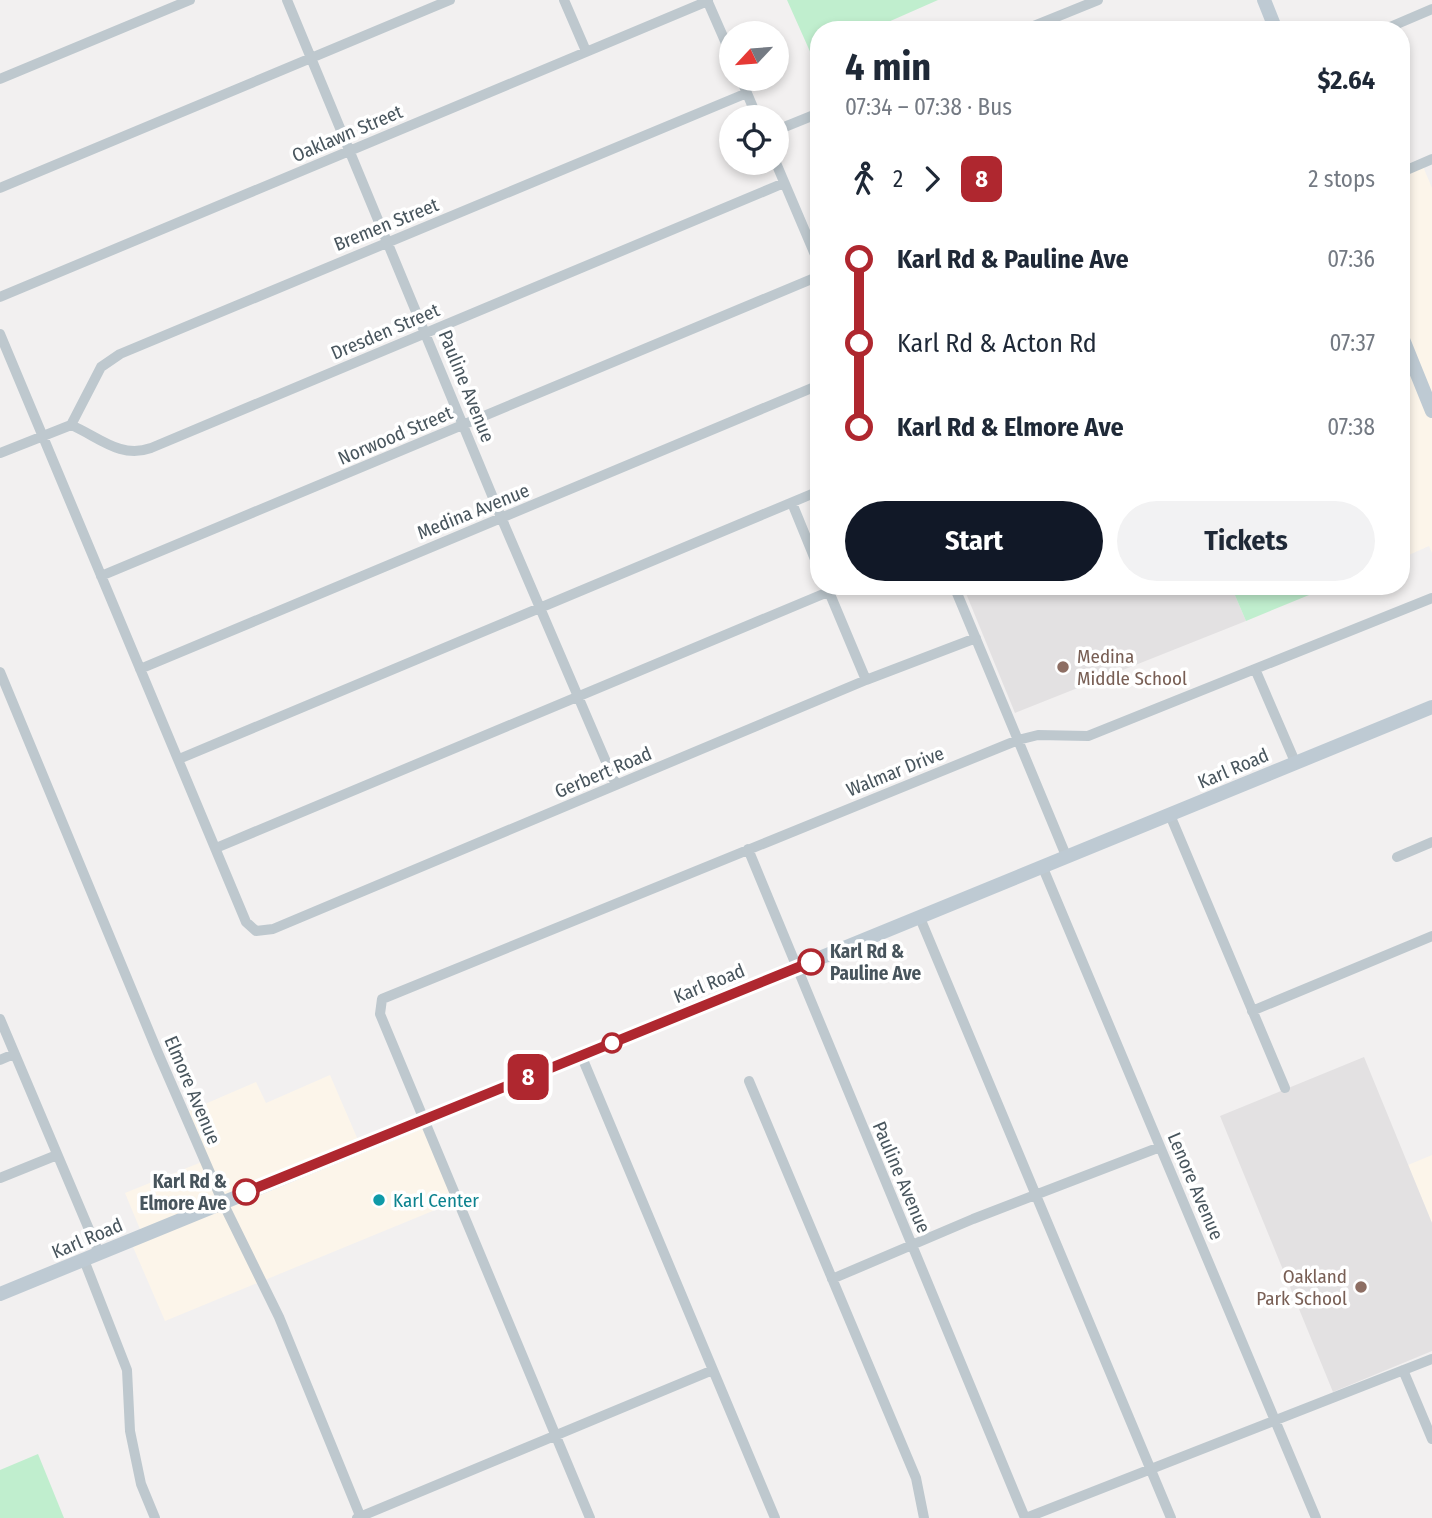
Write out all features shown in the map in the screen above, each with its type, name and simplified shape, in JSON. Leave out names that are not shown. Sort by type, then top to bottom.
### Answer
[{"type":"main road","points":[[1264,0],[1272,21]]},
{"type":"main road","points":[[1410,356],[1431,405]]},
{"type":"main road","name":"Karl Road","points":[[0,1294],[1432,707]]},
{"type":"street","points":[[0,79],[190,0]]},
{"type":"street","name":"Pauline Avenue","points":[[287,0],[501,517],[616,785]]},
{"type":"street","points":[[0,188],[450,0]]},
{"type":"street","points":[[565,0],[586,51]]},
{"type":"street","points":[[1046,21],[1098,0]]},
{"type":"street","points":[[707,1],[719,28]]},
{"type":"street","name":"Oaklawn Street","points":[[0,297],[707,1]]},
{"type":"street","points":[[1404,21],[1432,9]]},
{"type":"street","points":[[747,93],[752,105]]},
{"type":"street","name":"Bremen Street","points":[[71,425],[101,367],[120,354],[747,93]]},
{"type":"street","points":[[789,125],[810,117]]},
{"type":"street","points":[[1410,169],[1432,159]]},
{"type":"street","points":[[781,175],[810,243]]},
{"type":"street","name":"Dresden Street","points":[[71,425],[120,451],[141,452],[784,183]]},
{"type":"street","name":"Norwood Street","points":[[101,576],[810,280]]},
{"type":"street","points":[[0,334],[216,848],[579,697],[813,595]]},
{"type":"street","name":"Medina Avenue","points":[[140,669],[810,389]]},
{"type":"street","points":[[0,453],[71,425]]},
{"type":"street","points":[[179,759],[810,495]]},
{"type":"street","points":[[792,503],[810,547]]},
{"type":"street","points":[[830,595],[866,680]]},
{"type":"street","points":[[958,595],[1067,858]]},
{"type":"street","name":"Walmar Drive","points":[[423,1120],[380,1014],[379,1004],[387,995],[1017,740],[1038,735],[1088,736],[1432,598]]},
{"type":"street","name":"Gerbert Road","points":[[216,848],[246,922],[256,930],[273,929],[866,680],[976,638]]},
{"type":"street","points":[[1255,669],[1296,764]]},
{"type":"street","name":"Elmore Avenue","points":[[0,672],[223,1202],[280,1320],[360,1517]]},
{"type":"street","points":[[1170,815],[1285,1088]]},
{"type":"street","points":[[1397,857],[1432,842]]},
{"type":"street","name":"Pauline Avenue","points":[[748,849],[1026,1518]]},
{"type":"street","name":"Lenore Avenue","points":[[1043,868],[1316,1518]]},
{"type":"street","points":[[920,918],[1171,1518]]},
{"type":"street","points":[[1252,1010],[1432,936]]},
{"type":"street","points":[[0,1019],[99,1253]]},
{"type":"street","points":[[0,1060],[14,1054]]},
{"type":"street","points":[[581,1055],[775,1518]]},
{"type":"street","points":[[749,1081],[916,1478],[924,1518]]},
{"type":"street","points":[[423,1120],[590,1518]]},
{"type":"street","points":[[832,1279],[1160,1147]]},
{"type":"street","points":[[0,1178],[57,1155]]},
{"type":"street","points":[[84,1260],[128,1370],[130,1431],[141,1484],[155,1518]]},
{"type":"street","points":[[1026,1518],[1432,1359]]},
{"type":"street","points":[[360,1517],[713,1370]]},
{"type":"street","points":[[1403,1370],[1432,1439]]},
{"type":"shaded area","points":[[1422,164],[1432,188],[1432,553],[1429,546],[1410,554],[1410,169]]},
{"type":"shaded area","name":"Medina Middle School","points":[[967,595],[1235,595],[1246,621],[1015,713]]},
{"type":"shaded area","name":"Oakland Park School","points":[[1364,1057],[1432,1223],[1432,1351],[1333,1392],[1220,1116]]},
{"type":"shaded area","points":[[330,1075],[361,1147],[424,1120],[457,1201],[165,1321],[130,1240],[142,1234],[125,1193],[204,1161],[184,1113],[256,1082],[266,1103]]},
{"type":"shaded area","points":[[1432,1155],[1432,1223],[1408,1165]]},
{"type":"green space","points":[[787,0],[938,0],[890,21],[810,21],[810,52]]},
{"type":"green space","points":[[1235,595],[1309,595],[1246,621]]},
{"type":"green space","points":[[38,1454],[64,1518],[0,1518],[0,1470]]},
{"type":"bus line","name":"8","points":[[246,1192],[811,962]]},
{"type":"place","name":"Medina Middle School","points":[[1063,667]]},
{"type":"place","name":"Karl Rd & Pauline Ave","points":[[811,962]]},
{"type":"place","name":"Karl Rd & Elmore Ave","points":[[246,1192]]},
{"type":"place","name":"Karl Center","points":[[379,1200]]},
{"type":"place","name":"Oakland Park School","points":[[1361,1287]]}]
